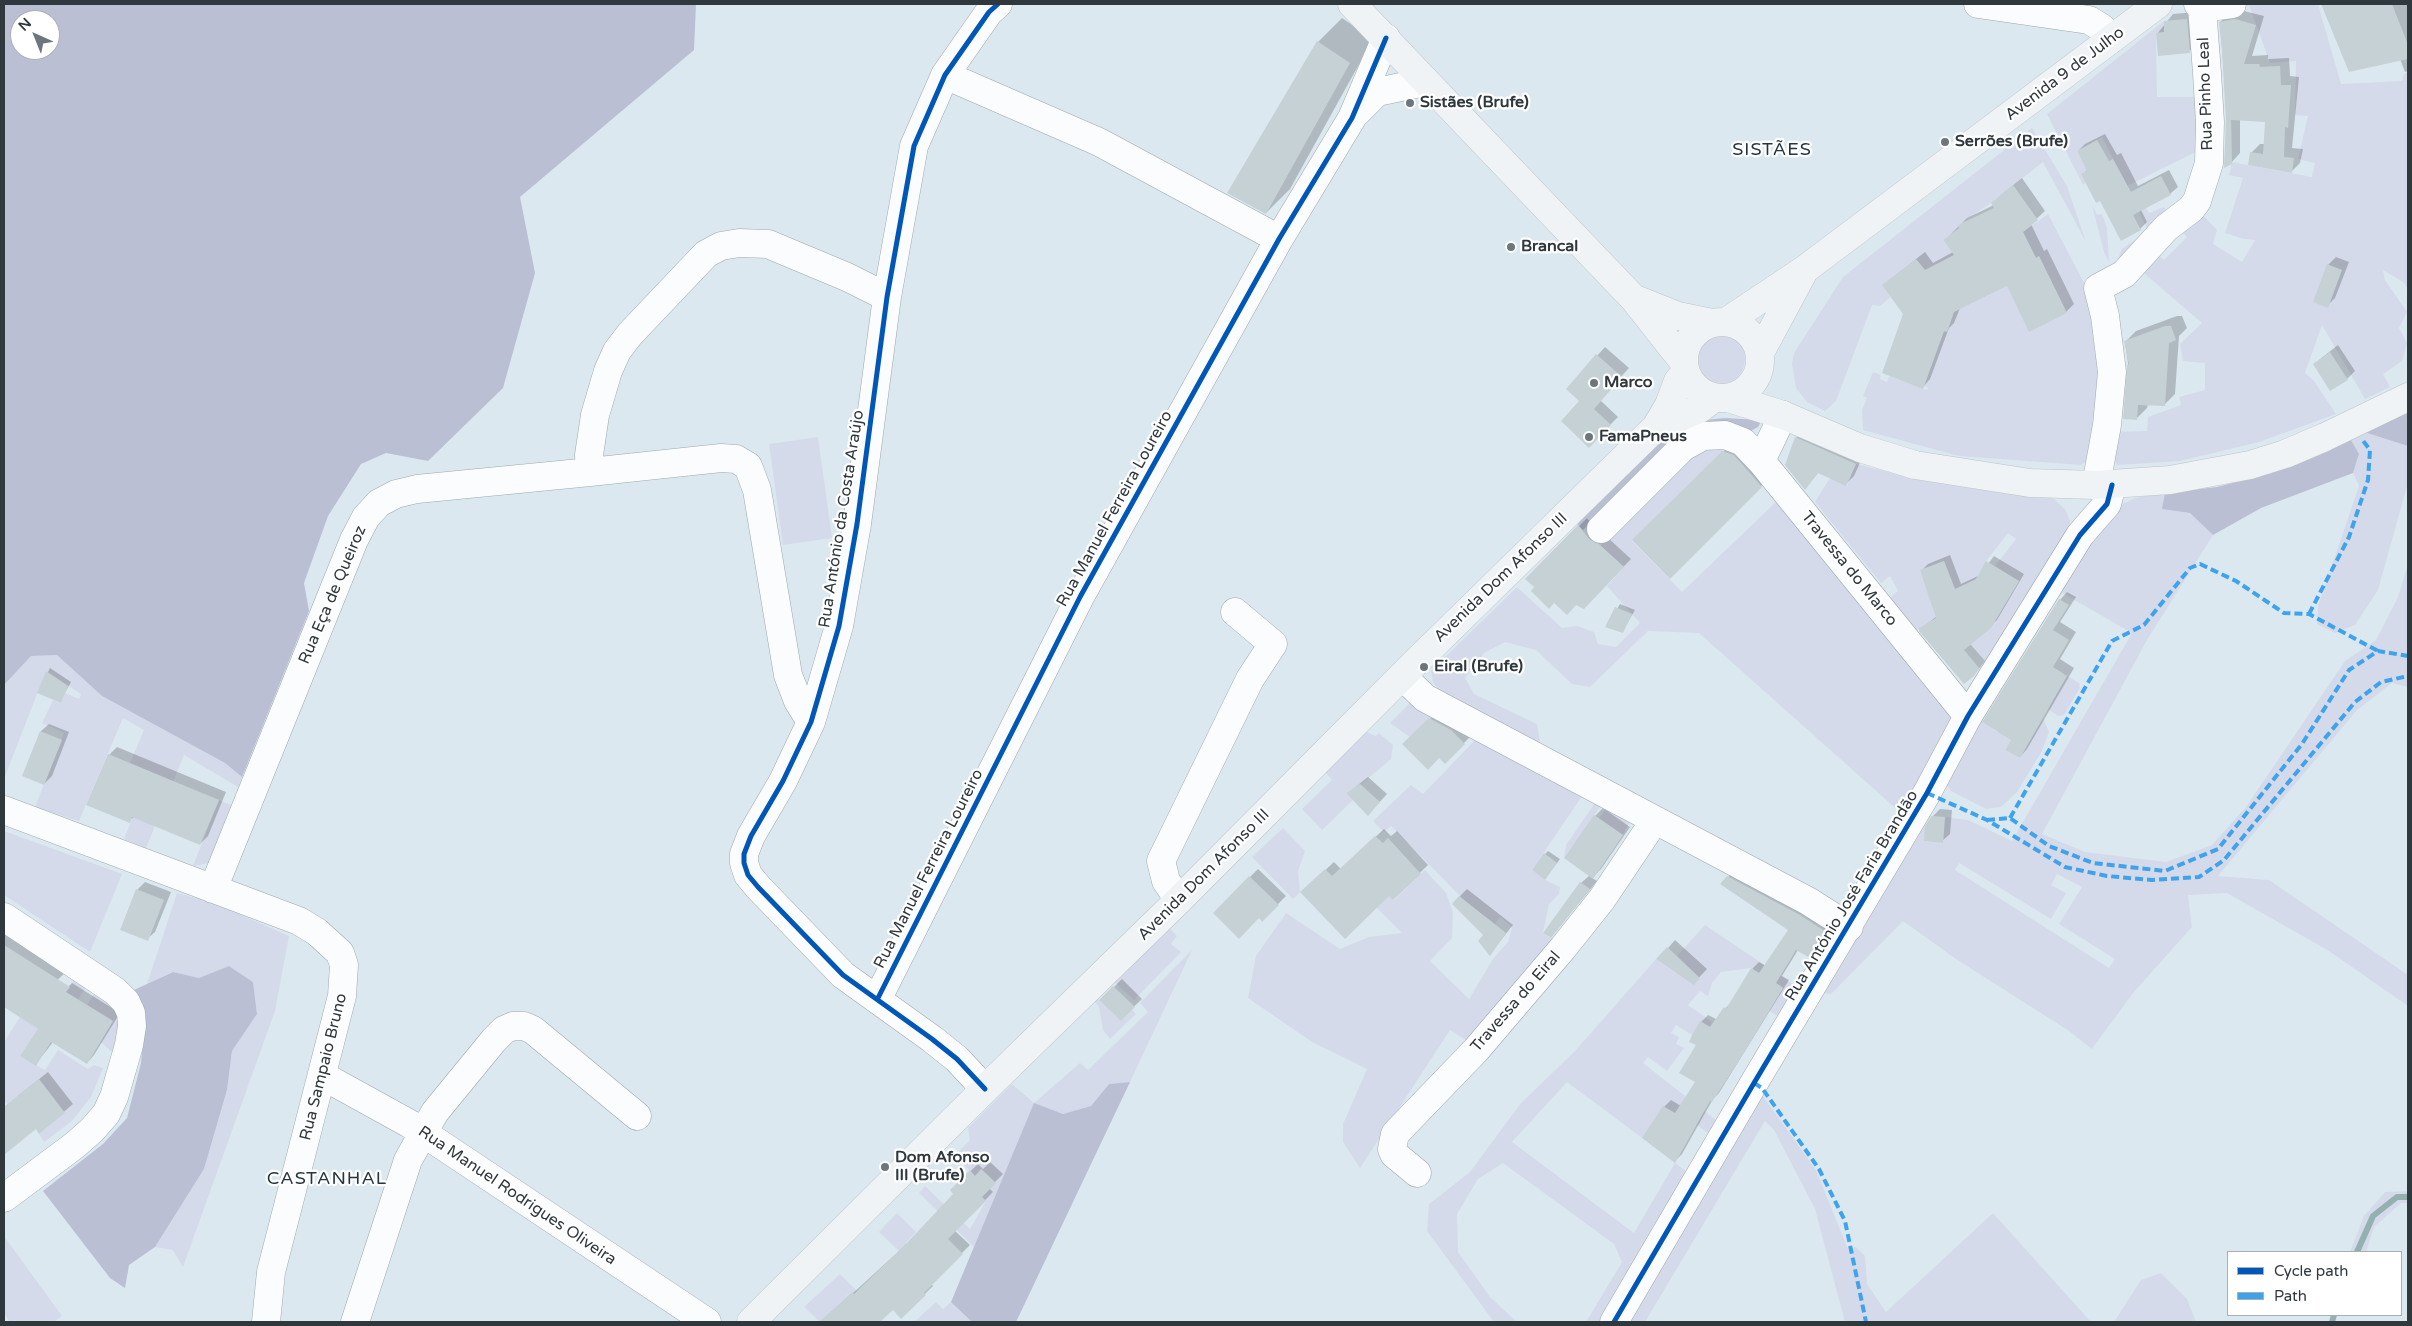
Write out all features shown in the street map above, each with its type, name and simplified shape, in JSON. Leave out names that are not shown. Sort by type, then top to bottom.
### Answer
[{"type":"main road","points":[[1352,4],[1634,299],[1684,367],[1696,389],[1783,415],[1860,448],[1915,466],[2030,483],[2096,485],[2170,480],[2250,465],[2285,454],[2325,437],[2408,397]]},
{"type":"main road","name":"Avenida 9 de Julho","points":[[1719,322],[1804,270],[2158,4]]},
{"type":"main road","name":"Avenida 9 de Julho","points":[[1760,361],[1804,270]]},
{"type":"main road","points":[[1634,299],[1678,316],[1736,324],[1752,336],[1766,377],[1783,415]]},
{"type":"main road","points":[[1684,367],[1686,346],[1694,333],[1719,322]]},
{"type":"main road","points":[[1721,398],[1748,388],[1760,361]]},
{"type":"main road","name":"Avenida Dom Afonso III","points":[[751,1322],[985,1089],[1179,900],[1402,676],[1656,427],[1669,405],[1684,367]]},
{"type":"main road","name":"Avenida Dom Afonso III","points":[[1656,427],[1721,398]]},
{"type":"street","name":"Rua António da Costa Araújo","points":[[985,1089],[957,1059],[878,998],[843,975],[748,875],[744,863],[744,854],[751,836],[783,781],[811,722],[839,626],[857,524],[887,297],[914,146],[945,76],[989,12],[998,4]]},
{"type":"street","points":[[1978,4],[2089,20],[2102,28],[2111,39]]},
{"type":"street","points":[[2200,6],[2232,4]]},
{"type":"street","name":"Rua Pinho Leal","points":[[2098,288],[2124,274],[2166,228],[2191,209],[2197,201],[2209,163],[2210,122],[2200,6]]},
{"type":"street","name":"Rua Manuel Ferreira Loureiro","points":[[878,998],[1080,597],[1279,239],[1352,118],[1386,38]]},
{"type":"street","points":[[945,76],[1099,142],[1279,239]]},
{"type":"street","name":"Rua Manuel Ferreira Loureiro","points":[[1352,118],[1377,92],[1425,82]]},
{"type":"street","points":[[590,472],[589,455],[595,415],[608,371],[618,351],[630,334],[706,254],[721,246],[768,244],[847,277],[887,297]]},
{"type":"street","name":"Rua António José Faria Brandão","points":[[1614,1322],[1927,794],[1968,716],[2080,535],[2082,515],[2096,485],[2107,425],[2112,372],[2105,316],[2098,288]]},
{"type":"street","points":[[1761,461],[1783,415]]},
{"type":"street","name":"Travessa do Marco","points":[[1601,529],[1683,447],[1703,436],[1725,435],[1743,442],[1761,461],[1968,716]]},
{"type":"street","name":"Rua Eça de Queiroz","points":[[213,889],[354,540],[366,517],[379,503],[396,494],[418,489],[721,458],[736,459],[748,466],[754,477],[788,675],[798,701],[811,722]]},
{"type":"street","points":[[1179,900],[1166,881],[1161,861],[1250,680],[1273,644],[1235,612]]},
{"type":"street","points":[[1402,676],[1425,698],[1808,901],[1849,927]]},
{"type":"street","name":"Rua Sampaio Bruno","points":[[4,810],[299,920],[317,932],[340,953],[344,965],[345,978],[322,1076],[271,1272],[266,1322]]},
{"type":"street","name":"Travessa do Eiral","points":[[1417,1173],[1394,1154],[1392,1149],[1396,1134],[1476,1050],[1563,948],[1602,899],[1655,820]]},
{"type":"street","points":[[4,918],[115,991],[126,1002],[132,1026],[114,1097],[106,1114],[75,1145],[4,1198]]},
{"type":"street","points":[[355,1322],[408,1160],[435,1112],[504,1030],[513,1026],[524,1026],[533,1030],[637,1116]]},
{"type":"street","name":"Rua Manuel Rodrigues Oliveira","points":[[322,1076],[423,1133],[707,1322]]},
{"type":"shaded area","points":[[4,4],[696,4],[694,50],[520,197],[535,273],[503,388],[428,461],[386,453],[361,464],[328,516],[304,583],[309,611],[242,777],[225,763],[102,696],[57,655],[31,656],[4,685]]},
{"type":"shaded area","points":[[2318,4],[2341,84],[2402,81],[2404,74],[2408,72],[2408,289],[2403,282],[2383,270],[2385,280],[2407,312],[2399,328],[2407,343],[2402,361],[2383,374],[2390,387],[2365,399],[2322,325],[2305,373],[2314,381],[2336,414],[2259,442],[2180,461],[2118,465],[2110,456],[2112,432],[2147,431],[2148,417],[2181,405],[2179,397],[2205,390],[2205,363],[2183,361],[2180,344],[2202,323],[2138,268],[2153,250],[2164,260],[2187,237],[2177,226],[2200,212],[2217,230],[2213,244],[2242,262],[2255,240],[2244,239],[2225,233],[2243,178],[2229,175],[2232,162],[2312,177],[2315,163],[2298,159],[2308,116],[2295,115],[2296,61],[2270,63],[2249,5]]},
{"type":"shaded area","points":[[2164,21],[2164,32],[2156,33],[2157,97],[2201,97],[2206,147],[2127,186],[2102,137],[2077,151],[2087,171],[2081,174],[2086,183],[2083,185],[2047,114]]},
{"type":"shaded area","points":[[2032,128],[2067,186],[2086,242],[2043,162],[1991,203],[1958,225],[1959,228],[1943,240],[1954,255],[1925,270],[1916,259],[1883,285],[1891,297],[1880,306],[1872,305],[1836,401],[1825,411],[1807,402],[1796,388],[1792,364],[1794,353],[1843,277]]},
{"type":"shaded area","points":[[2092,205],[2097,215],[2102,214],[2107,228],[2109,262],[2104,252]]},
{"type":"shaded area","points":[[2164,207],[2171,219],[2115,266],[2122,249],[2148,231],[2138,210],[2146,208],[2149,213]]},
{"type":"shaded area","points":[[2048,214],[2094,302],[2104,381],[2092,457],[2081,465],[1959,456],[1863,430],[1862,410],[1867,398],[1863,396],[1873,372],[1881,375],[1880,379],[1887,382],[1889,376],[1927,390],[1928,388],[1924,386],[1944,331],[1947,332],[1954,312],[2007,286],[2029,331],[2067,313],[2039,256],[2036,258],[2023,232]]},
{"type":"shaded area","points":[[1719,333],[1729,335],[1737,341],[1743,349],[1745,359],[1743,369],[1737,377],[1729,383],[1719,385],[1709,383],[1701,377],[1695,369],[1693,359],[1695,349],[1701,341],[1709,335]]},
{"type":"shaded area","points":[[2408,412],[2408,446],[2364,432]]},
{"type":"shaded area","points":[[1724,418],[1762,420],[1758,427],[1749,432],[1651,463],[1583,530],[1577,524],[1652,449],[1677,429],[1697,421]]},
{"type":"shaded area","points":[[2364,432],[2408,446],[2408,483],[2378,590],[2355,625],[2335,633],[2317,624],[2318,606],[2359,486],[2353,473],[2359,454],[2351,440]]},
{"type":"shaded area","points":[[818,437],[832,538],[783,545],[769,444]]},
{"type":"shaded area","points":[[2351,440],[2359,454],[2353,473],[2261,508],[2213,535],[2190,513],[2162,509],[2165,493],[2217,487],[2272,473]]},
{"type":"shaded area","points":[[1730,443],[1632,541],[1682,592],[1779,499],[1957,722],[1902,814],[1699,633],[1648,631],[1590,687],[1572,684],[1536,650],[1505,642],[1484,653],[1465,678],[1474,694],[1537,724],[1541,747],[1441,694],[1433,682],[1431,671],[1517,587],[1562,628],[1577,626],[1594,632],[1598,644],[1616,647],[1640,623],[1607,586],[1624,567],[1600,546],[1703,444]]},
{"type":"shaded area","points":[[1856,464],[1909,477],[2039,495],[2054,499],[2065,509],[2070,521],[2070,533],[1990,667],[1962,636],[2000,612],[2019,581],[1995,566],[2016,539],[2008,533],[1987,560],[1971,587],[1955,589],[1944,561],[1920,570],[1931,598],[1936,621],[1917,630],[1934,659],[1890,598],[1898,591],[1890,576],[1881,583],[1815,502],[1830,478],[1847,486]]},
{"type":"shaded area","points":[[2165,493],[2163,509],[2190,513],[2213,535],[2147,640],[2042,834],[2085,852],[2166,862],[2212,845],[2246,807],[2345,661],[2376,640],[2398,597],[2408,564],[2408,687],[2392,683],[2357,710],[2218,876],[2269,880],[2408,975],[2408,1006],[2329,951],[2227,893],[2188,895],[2192,927],[2133,993],[2092,1049],[2069,1031],[1956,959],[1903,921],[1831,994],[1819,993],[1926,816],[1925,841],[1943,843],[1945,817],[1968,820],[2012,841],[2132,633],[2057,590],[2114,508],[2135,498]],"holes":[[[1959,863],[2051,919],[2066,893],[2051,885],[2057,874],[2082,887],[2059,924],[2115,959],[2109,968],[1955,870]]]},
{"type":"shaded area","points":[[57,655],[102,696],[225,763],[242,777],[238,787],[184,755],[146,848],[124,839],[151,772],[130,763],[144,730],[123,718],[79,821],[35,807],[64,733],[42,723],[53,700],[61,703],[65,693],[79,699],[81,694],[46,671],[4,779],[4,685],[31,656]]},
{"type":"shaded area","points":[[2067,676],[2079,683],[2080,688],[2064,715],[2058,716],[2048,709]]},
{"type":"shaded area","points":[[1413,700],[1435,713],[1410,737],[1390,723]]},
{"type":"shaded area","points":[[2028,710],[2005,750],[2020,758],[2043,718],[2049,732],[2042,751],[2017,792],[2001,807],[1986,809],[1951,791],[1944,782],[1980,720],[1997,732]]},
{"type":"shaded area","points":[[1366,732],[1376,736],[1379,733],[1393,745],[1391,759],[1365,781],[1346,793],[1353,800],[1322,830],[1302,809],[1332,780],[1325,772]]},
{"type":"shaded area","points":[[1479,736],[1584,793],[1532,870],[1545,880],[1560,887],[1559,894],[1549,904],[1543,933],[1557,943],[1469,1042],[1450,1030],[1360,1168],[1343,1142],[1343,1124],[1367,1069],[1312,1042],[1248,998],[1256,956],[1286,913],[1340,949],[1369,937],[1402,933],[1371,902],[1383,890],[1394,900],[1425,870],[1446,893],[1453,912],[1452,938],[1430,961],[1469,999],[1493,959],[1508,942],[1512,927],[1500,917],[1495,924],[1467,903],[1391,826],[1384,832],[1373,821],[1411,785],[1423,794]]},
{"type":"shaded area","points":[[219,800],[231,805],[209,863],[193,866]]},
{"type":"shaded area","points":[[1597,800],[1603,803],[1564,858],[1566,845]]},
{"type":"shaded area","points":[[1609,805],[1632,817],[1623,835],[1599,818]]},
{"type":"shaded area","points":[[1283,828],[1305,851],[1298,871],[1300,892],[1293,899],[1252,857]]},
{"type":"shaded area","points":[[4,831],[122,874],[90,952],[4,895]]},
{"type":"shaded area","points":[[177,893],[214,903],[289,936],[275,1011],[183,1267],[173,1250],[155,1247],[204,1169],[227,1090],[232,1051],[257,1014],[253,982],[229,966],[199,978],[172,972],[147,984]]},
{"type":"shaded area","points":[[1705,925],[1800,989],[1783,1019],[1769,1011],[1783,987],[1751,968],[1721,972],[1712,983],[1708,996],[1700,991],[1688,1005],[1712,1022],[1710,1027],[1700,1021],[1692,1035],[1676,1025],[1671,1033],[1679,1037],[1676,1044],[1684,1048],[1667,1071],[1648,1057],[1643,1063],[1721,1124],[1713,1137],[1697,1125],[1642,1138],[1567,1082],[1512,1142],[1634,1233],[1675,1163],[1691,1175],[1604,1322],[1586,1322],[1622,1262],[1614,1244],[1503,1163],[1478,1179],[1457,1214],[1458,1252],[1490,1297],[1517,1322],[1494,1322],[1427,1231],[1429,1204],[1470,1172],[1521,1103],[1575,1051],[1656,959],[1676,973],[1684,963],[1677,956]]},
{"type":"shaded area","points":[[1168,927],[1177,936],[1171,944],[1181,952],[1134,1000],[1113,981]]},
{"type":"shaded area","points":[[1192,950],[1130,1082],[1109,1084],[1091,1106],[1063,1114],[1034,1104],[974,1247],[919,1193],[925,1186],[970,1229],[986,1201],[982,1197],[995,1183],[982,1169],[975,1176],[955,1155],[970,1140],[968,1128],[1012,1084],[1034,1103],[1080,1063],[1088,1070],[1148,1012],[1140,1003]]},
{"type":"shaded area","points":[[229,966],[253,982],[257,1014],[232,1051],[227,1090],[204,1169],[155,1247],[129,1265],[125,1288],[110,1278],[43,1191],[103,1144],[127,1118],[141,1063],[145,1023],[134,990],[173,972],[199,978]]},
{"type":"shaded area","points":[[74,980],[86,987],[45,1052],[29,1043],[20,1056],[45,1070],[58,1050],[88,1069],[94,1065],[103,1068],[91,1097],[72,1121],[44,1142],[39,1134],[65,1113],[43,1084],[34,1084],[7,1104],[4,1099],[4,1042],[20,1017],[41,1031]]},
{"type":"shaded area","points":[[97,989],[117,1006],[122,1022],[113,1053],[101,1042],[113,1021],[87,1005]]},
{"type":"shaded area","points":[[1097,998],[1121,1021],[1132,1010],[1136,1014],[1110,1039],[1103,1030],[1099,1007],[1094,1001]]},
{"type":"shaded area","points":[[1130,1082],[1016,1322],[972,1322],[951,1302],[1034,1103],[1063,1114],[1091,1106],[1109,1084]]},
{"type":"shaded area","points":[[1760,1092],[1816,1170],[1848,1249],[1856,1247],[1865,1256],[1867,1284],[1886,1312],[1993,1213],[2091,1322],[1845,1322],[1815,1209],[1774,1130],[1765,1121],[1645,1322],[1627,1322]]},
{"type":"shaded area","points":[[2408,1191],[2408,1203],[2401,1203],[2374,1227],[2366,1251],[2350,1251],[2364,1216],[2385,1192]]},
{"type":"shaded area","points":[[897,1213],[916,1232],[906,1243],[940,1277],[933,1284],[879,1232]]},
{"type":"shaded area","points":[[4,1236],[62,1316],[54,1322],[10,1322],[4,1313]]},
{"type":"shaded area","points":[[2161,1273],[2187,1299],[2196,1322],[2114,1322],[2141,1280]]},
{"type":"shaded area","points":[[840,1274],[869,1303],[865,1306],[851,1292],[820,1322],[804,1307]]},
{"type":"shaded area","points":[[936,1302],[943,1309],[951,1302],[972,1322],[914,1322]]},
{"type":"building","points":[[2321,4],[2392,4],[2408,45],[2408,59],[2349,72]]},
{"type":"building","points":[[2187,19],[2190,53],[2158,56],[2156,33],[2164,32],[2164,21]]},
{"type":"building","points":[[2235,19],[2256,25],[2244,64],[2259,64],[2260,67],[2280,66],[2281,85],[2291,85],[2288,128],[2285,127],[2284,157],[2294,158],[2292,173],[2248,165],[2250,152],[2263,154],[2265,122],[2231,120],[2232,164],[2224,168],[2226,121],[2219,22]]},
{"type":"building","points":[[1317,41],[1350,63],[1266,214],[1227,193]]},
{"type":"building","points":[[2097,140],[2109,161],[2113,159],[2131,192],[2161,176],[2171,195],[2133,215],[2141,230],[2121,241],[2100,201],[2096,203],[2081,174],[2087,171],[2077,151]]},
{"type":"building","points":[[2013,185],[2038,220],[2023,232],[2036,258],[2039,256],[2067,313],[2029,332],[2007,286],[1954,312],[1947,332],[1944,331],[1923,389],[1882,373],[1903,314],[1882,285],[1916,259],[1925,270],[1954,255],[1943,240],[1959,228],[1958,225],[1994,208],[1991,203]]},
{"type":"building","points":[[2327,264],[2342,270],[2328,308],[2313,302]]},
{"type":"building","points":[[2165,326],[2171,326],[2176,340],[2169,343],[2165,406],[2138,405],[2137,420],[2123,419],[2127,365],[2129,365],[2124,341]]},
{"type":"building","points":[[2330,352],[2348,380],[2330,391],[2313,364]]},
{"type":"building","points":[[1596,354],[1622,377],[1594,409],[1611,425],[1589,448],[1561,421],[1579,401],[1566,389]]},
{"type":"building","points":[[1795,437],[1856,464],[1846,486],[1818,473],[1805,490],[1785,465]]},
{"type":"building","points":[[1722,451],[1734,455],[1762,487],[1670,579],[1632,540]]},
{"type":"building","points":[[1578,525],[1590,540],[1599,544],[1624,567],[1584,609],[1576,605],[1567,615],[1554,603],[1549,609],[1531,591],[1534,587],[1525,579]]},
{"type":"building","points":[[1944,561],[1955,589],[1976,579],[1986,561],[2019,581],[1991,628],[1964,650],[1979,668],[1974,676],[1964,684],[1919,631],[1919,628],[1936,618],[1920,570]]},
{"type":"building","points":[[2059,599],[2069,605],[2053,630],[2069,640],[2053,667],[2067,676],[2020,758],[2005,750],[2011,740],[1982,722]]},
{"type":"building","points":[[1615,607],[1632,614],[1623,633],[1605,627]]},
{"type":"building","points":[[46,671],[68,686],[61,703],[37,693]]},
{"type":"building","points":[[1429,718],[1451,730],[1465,744],[1445,764],[1439,758],[1428,770],[1402,744]]},
{"type":"building","points":[[40,731],[62,740],[44,785],[22,776]]},
{"type":"building","points":[[108,754],[219,800],[200,845],[132,817],[130,823],[86,805]]},
{"type":"building","points":[[1360,784],[1380,802],[1368,816],[1346,793]]},
{"type":"building","points":[[1594,815],[1623,835],[1593,879],[1564,858]]},
{"type":"building","points":[[1931,816],[1945,817],[1943,843],[1924,841],[1925,826]]},
{"type":"building","points":[[1375,836],[1383,843],[1388,838],[1421,874],[1393,900],[1389,896],[1345,939],[1300,892],[1325,869],[1332,876]]},
{"type":"building","points":[[1544,853],[1557,863],[1545,880],[1532,870]]},
{"type":"building","points":[[1249,876],[1279,905],[1262,922],[1259,918],[1239,939],[1213,913]]},
{"type":"building","points":[[1727,876],[1800,915],[1826,932],[1810,958],[1796,950],[1776,983],[1783,988],[1740,1059],[1712,1102],[1710,1101],[1675,1163],[1642,1138],[1663,1106],[1675,1113],[1695,1082],[1679,1073],[1696,1045],[1689,1042],[1700,1021],[1710,1027],[1724,1007],[1726,1009],[1751,968],[1759,973],[1788,930],[1720,884]]},
{"type":"building","points":[[1580,882],[1590,889],[1551,938],[1543,933]]},
{"type":"building","points":[[136,889],[164,900],[148,941],[120,930]]},
{"type":"building","points":[[1459,896],[1506,933],[1490,956],[1478,941],[1483,935],[1452,904]]},
{"type":"building","points":[[4,945],[70,987],[66,992],[113,1021],[87,1064],[51,1042],[36,1066],[20,1056],[38,1029],[4,1007]]},
{"type":"building","points":[[1667,947],[1700,978],[1694,985],[1656,959]]},
{"type":"building","points":[[1113,986],[1135,1007],[1121,1021],[1099,1000]]},
{"type":"building","points":[[39,1079],[65,1113],[39,1134],[36,1129],[4,1155],[4,1107]]},
{"type":"building","points":[[981,1169],[996,1183],[982,1197],[986,1201],[948,1239],[963,1254],[924,1293],[926,1295],[901,1319],[893,1310],[880,1322],[819,1322],[852,1292],[854,1294],[906,1244],[953,1194],[950,1190],[970,1170],[975,1176]]},
{"type":"waterway","points":[[2357,1251],[2373,1216],[2397,1197],[2408,1197]]},
{"type":"waterway","points":[[2332,1322],[2334,1316]]},
{"type":"marked path","points":[[2309,614],[2349,537],[2368,480],[2370,450],[2361,438]]},
{"type":"marked path","points":[[2010,818],[2112,641],[2144,625],[2190,568],[2200,564],[2236,581],[2284,613],[2309,614],[2378,651]]},
{"type":"marked path","points":[[1987,820],[2010,818],[2049,846],[2093,863],[2165,871],[2218,849],[2302,744],[2349,670],[2378,651],[2408,656]]},
{"type":"marked path","points":[[1927,793],[1987,820],[2065,867],[2107,876],[2152,880],[2199,877],[2224,860],[2355,702],[2381,682],[2408,676]]},
{"type":"marked path","points":[[1754,1083],[1762,1088],[1819,1169],[1845,1221],[1866,1322]]},
{"type":"cycle path","points":[[985,1089],[957,1059],[843,975],[748,875],[744,863],[744,854],[751,836],[783,781],[811,722],[839,626],[857,524],[887,297],[914,146],[945,75],[989,12],[998,4]]},
{"type":"cycle path","points":[[878,998],[1080,597],[1279,239],[1352,118],[1386,38]]},
{"type":"cycle path","points":[[1614,1322],[1927,793],[1968,716],[2080,535],[2107,504],[2112,485]]},
{"type":"place","name":"Sistães (Brufe)","points":[[1410,103]]},
{"type":"place","name":"Serrões (Brufe)","points":[[1945,142]]},
{"type":"place","name":"Brancal","points":[[1511,247]]},
{"type":"place","name":"Marco","points":[[1594,383]]},
{"type":"place","name":"FamaPneus","points":[[1589,437]]},
{"type":"place","name":"Eiral (Brufe)","points":[[1424,667]]},
{"type":"place","name":"Dom Afonso III (Brufe)","points":[[885,1167]]},
{"type":"district","name":"SISTÃES","points":[[1772,150]]},
{"type":"district","name":"CASTANHAL","points":[[327,1179]]}]
